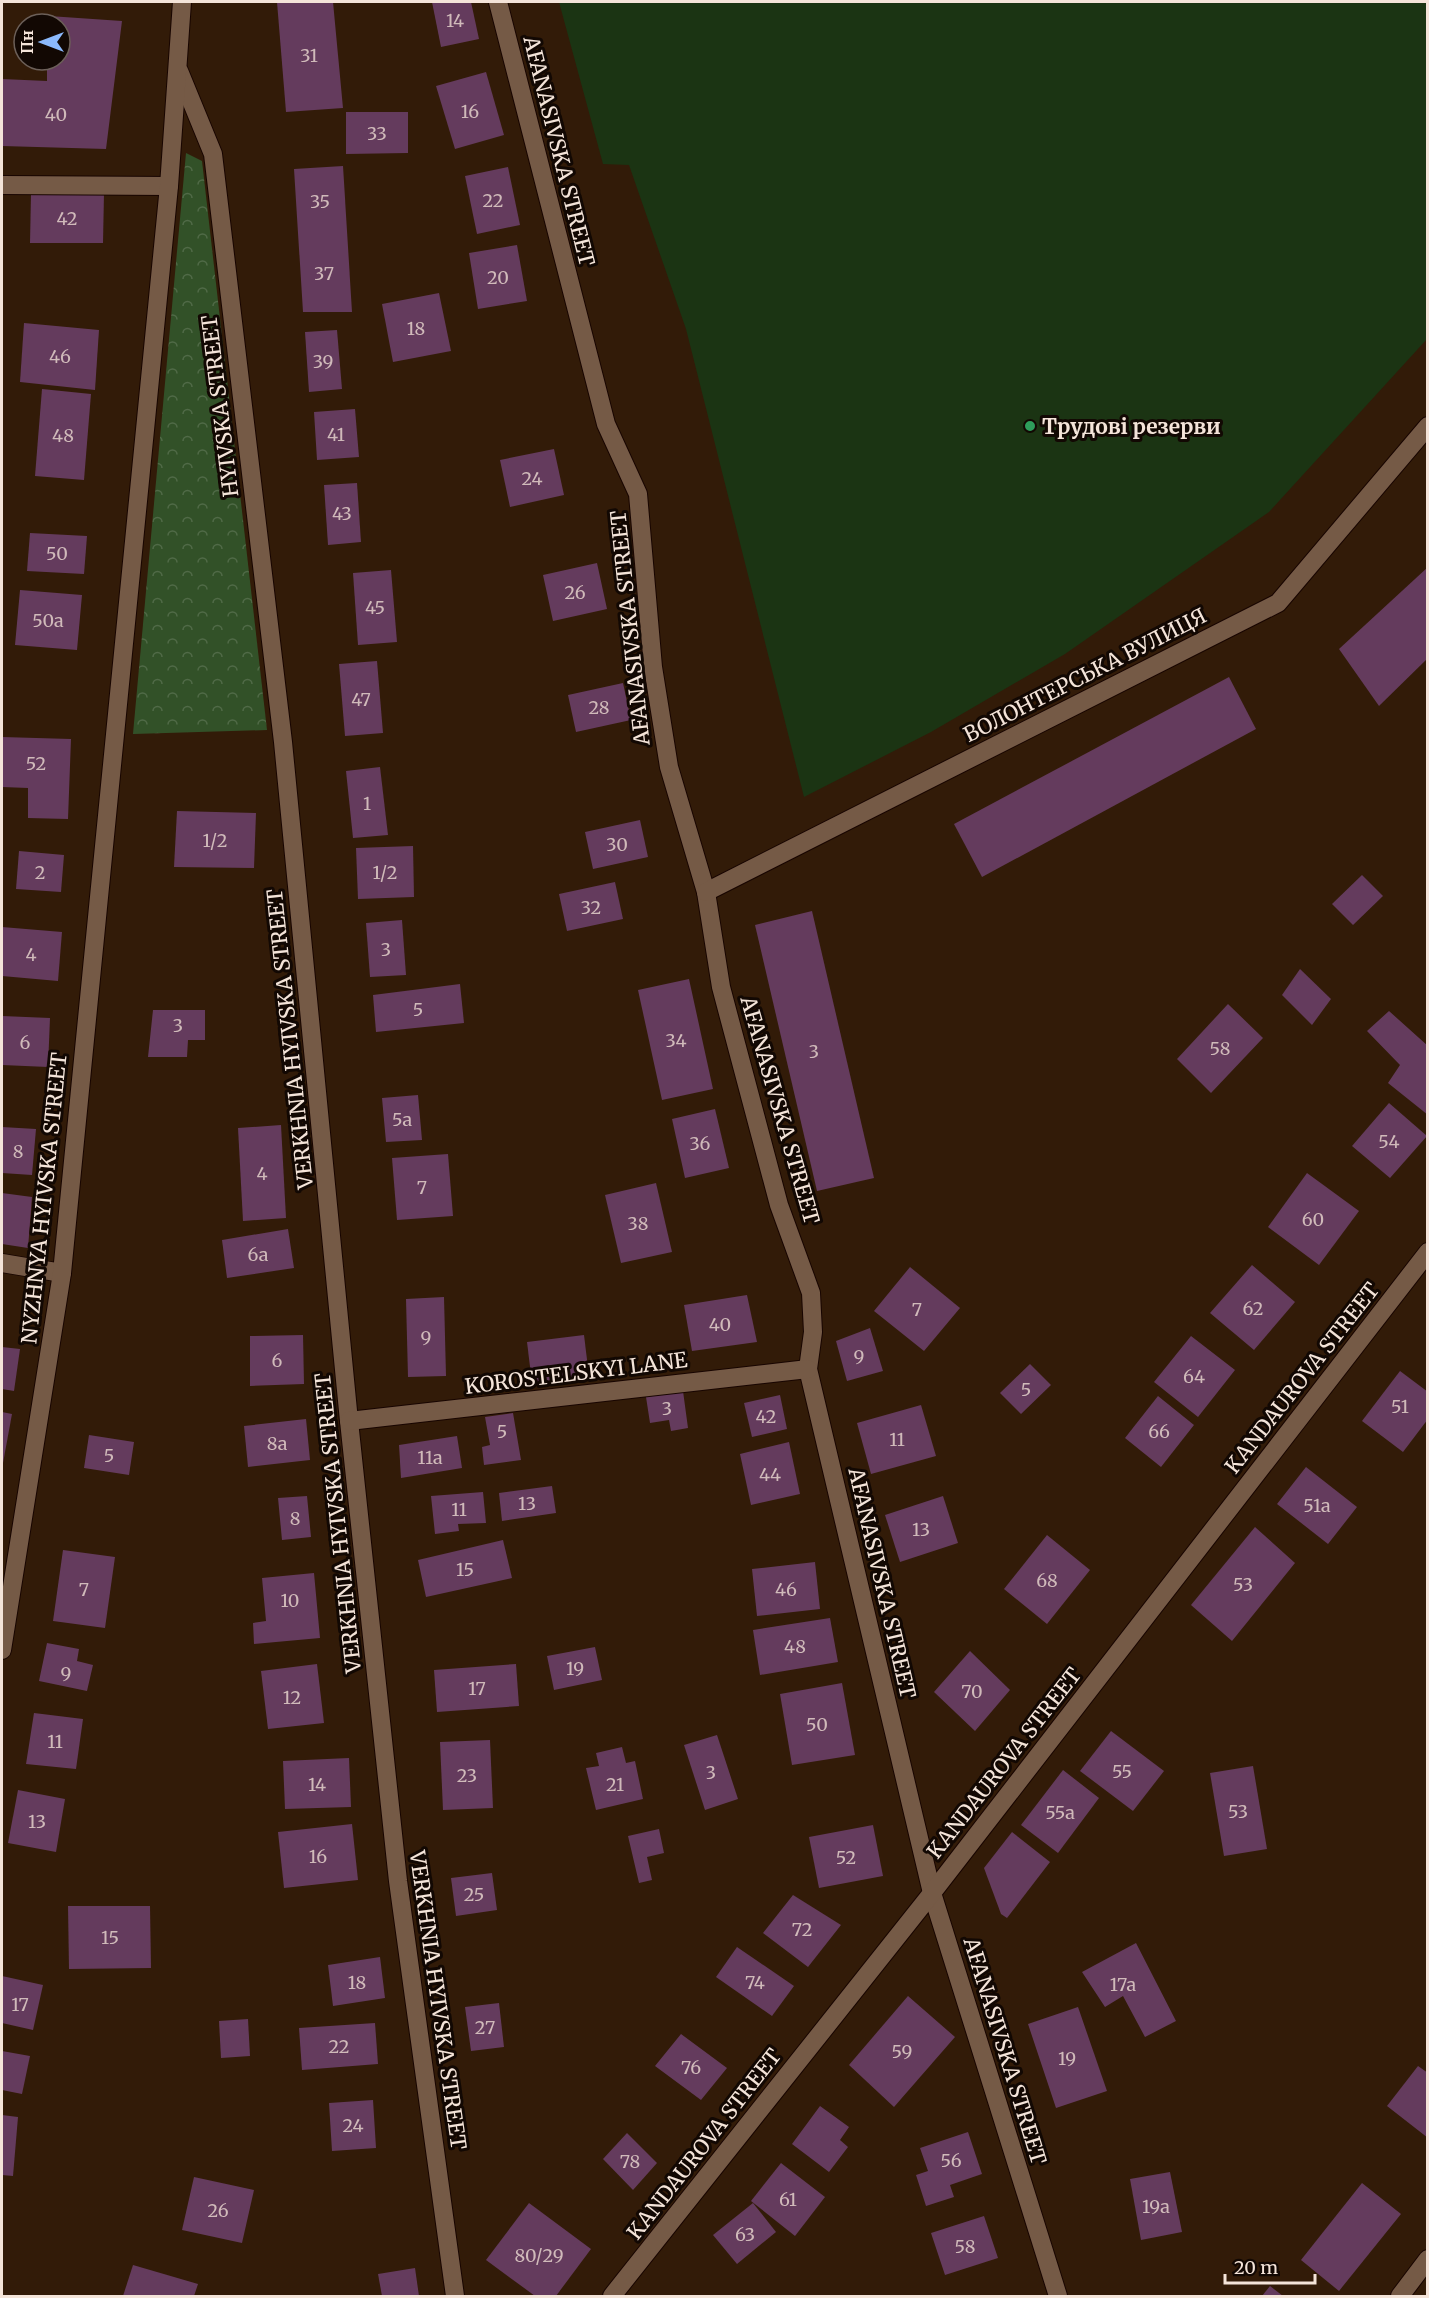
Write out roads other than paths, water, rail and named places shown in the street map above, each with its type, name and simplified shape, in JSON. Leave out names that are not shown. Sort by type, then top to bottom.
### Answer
[{"type":"street","name":"HYIVSKA STREET","points":[[112,749],[169,186],[182,2]]},
{"type":"street","name":"AFANASIVSKA STREET","points":[[498,2],[606,424],[638,494],[653,667],[669,766],[706,892],[721,987],[778,1205],[811,1293],[813,1332],[808,1369],[932,1893],[1058,2296]]},
{"type":"street","name":"HYIVSKA STREET","points":[[178,71],[213,154],[284,742]]},
{"type":"street","points":[[2,185],[169,186]]},
{"type":"street","name":"ВОЛОНТЕРСЬКА ВУЛИЦЯ","points":[[706,892],[1278,603],[1428,426]]},
{"type":"street","name":"VERKHNIA HYIVSKA STREET","points":[[284,742],[349,1421],[398,1881],[455,2296]]},
{"type":"street","name":"NYZHNYA HYIVSKA STREET","points":[[2,1650],[62,1273],[112,749]]},
{"type":"street","name":"KANDAUROVA STREET","points":[[612,2296],[932,1893],[1428,1252]]},
{"type":"street","points":[[2,1263],[62,1273]]},
{"type":"street","name":"KOROSTELSKYI LANE","points":[[349,1421],[808,1369]]},
{"type":"street","points":[[1400,2296],[1428,2259]]},
{"type":"place","name":"Трудові резерви","points":[[1030,426]]}]
